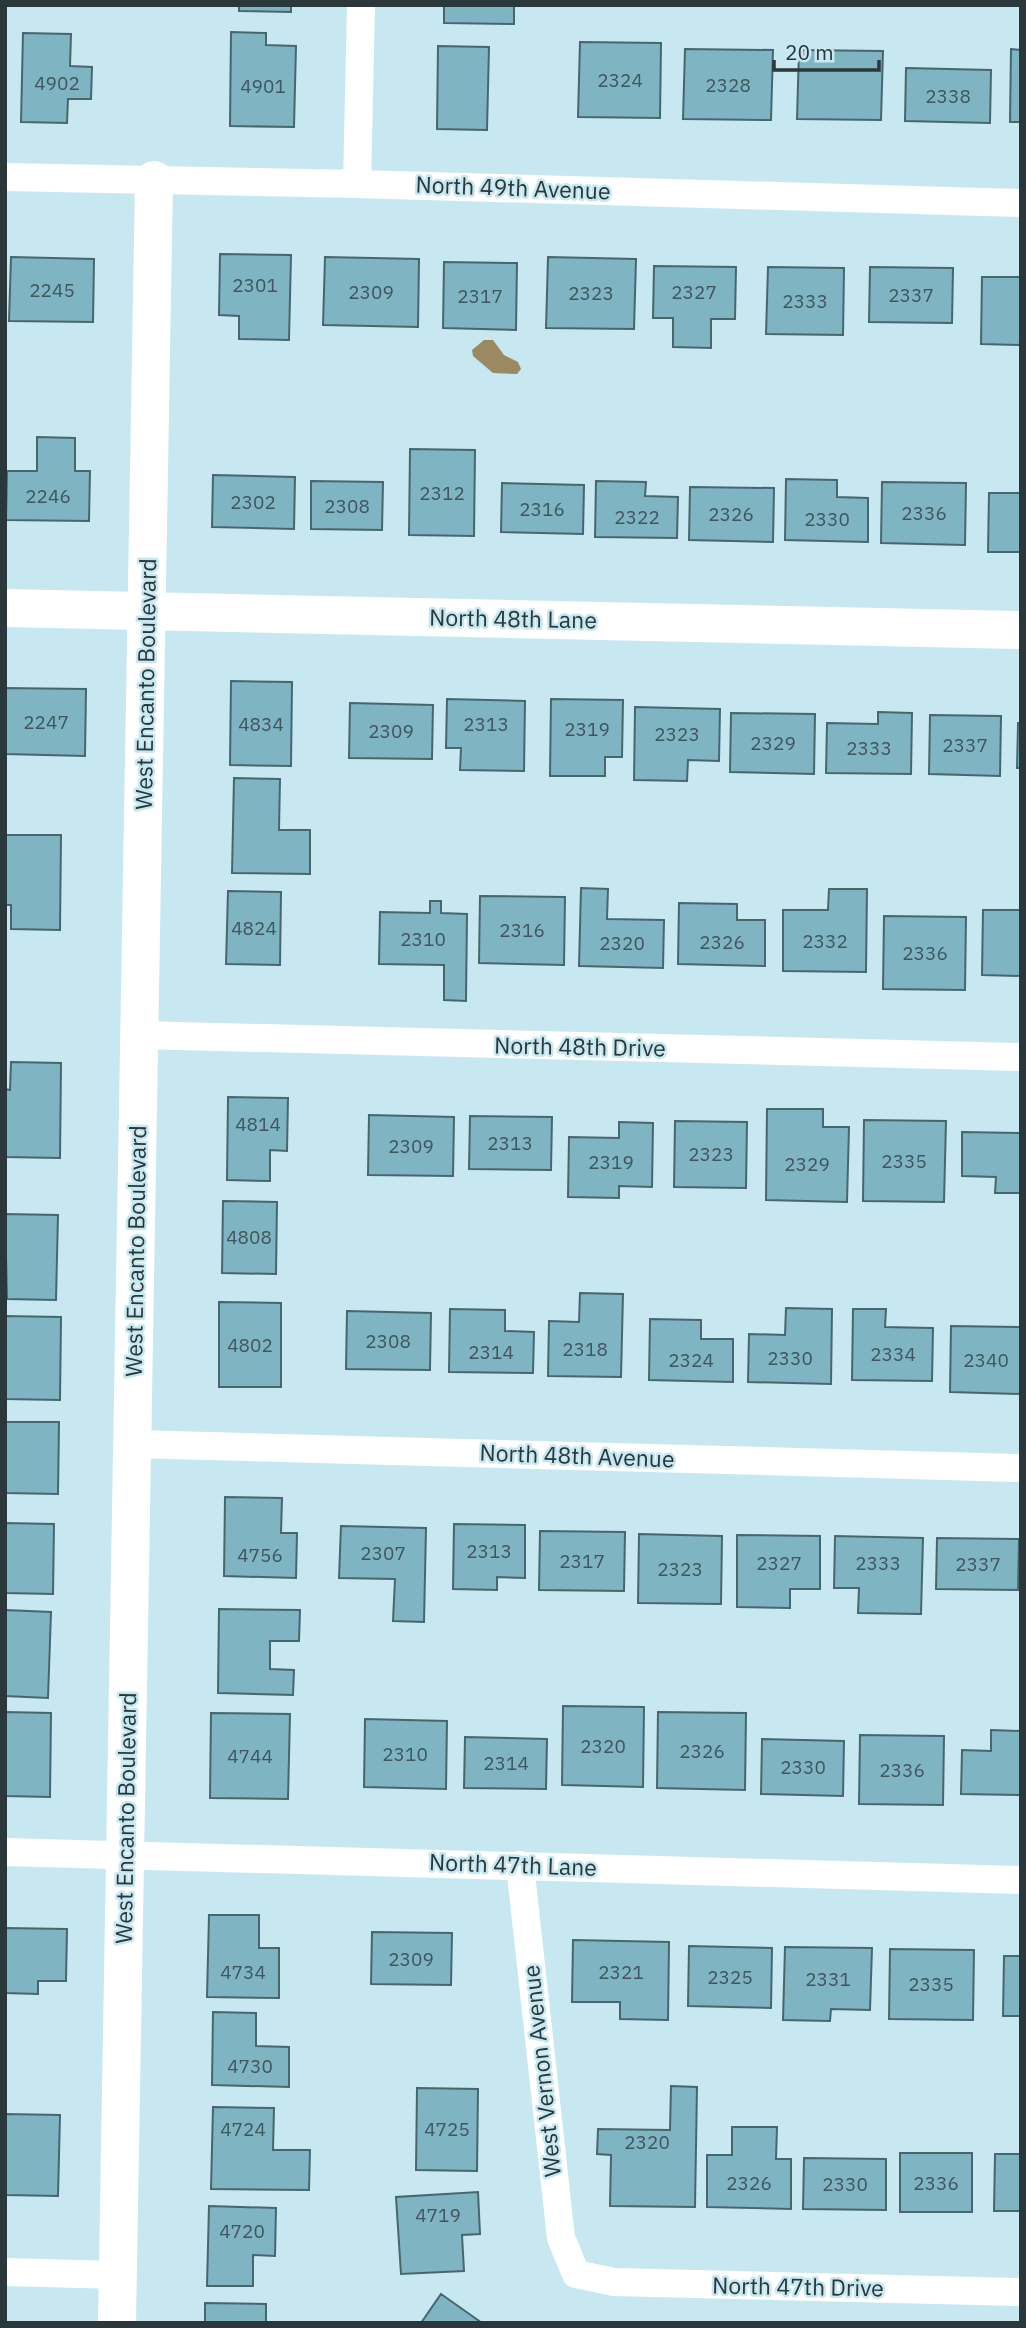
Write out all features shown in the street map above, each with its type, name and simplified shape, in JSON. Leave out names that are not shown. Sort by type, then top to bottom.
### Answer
[{"type":"street","points":[[357,184],[361,5]]},
{"type":"street","name":"North 49th Avenue","points":[[5,177],[1021,203]]},
{"type":"street","name":"West Encanto Boulevard","points":[[117,2323],[154,180]]},
{"type":"street","name":"North 48th Lane","points":[[5,608],[1021,630]]},
{"type":"street","name":"North 48th Drive","points":[[139,1035],[1021,1057]]},
{"type":"street","name":"North 48th Avenue","points":[[134,1444],[1021,1468]]},
{"type":"street","name":"North 47th Lane","points":[[5,1852],[1021,1880]]},
{"type":"street","name":"West Vernon Avenue","points":[[520,1865],[561,2238],[576,2274]]},
{"type":"street","points":[[5,2272],[118,2275]]},
{"type":"street","name":"North 47th Drive","points":[[576,2274],[614,2282],[1021,2292]]},
{"type":"shaded area","points":[[484,340],[493,340],[504,355],[518,362],[521,369],[517,374],[493,373],[473,356],[472,350]]},
{"type":"building","points":[[239,5],[291,5],[291,12],[239,11]]},
{"type":"building","points":[[444,5],[514,5],[514,24],[444,23]]},
{"type":"building","points":[[231,32],[266,33],[266,45],[296,46],[294,127],[230,126]]},
{"type":"building","points":[[23,33],[71,34],[70,66],[92,67],[91,99],[68,99],[67,123],[21,122]]},
{"type":"building","points":[[580,42],[661,43],[660,118],[578,117]]},
{"type":"building","points":[[438,46],[489,47],[487,130],[437,129]]},
{"type":"building","points":[[685,49],[773,50],[771,120],[683,119]]},
{"type":"building","points":[[1011,49],[1021,50],[1021,122],[1010,122]]},
{"type":"building","points":[[799,50],[883,51],[881,120],[797,119]]},
{"type":"building","points":[[906,68],[991,70],[990,123],[905,121]]},
{"type":"building","points":[[220,254],[291,255],[289,340],[239,339],[239,316],[219,315]]},
{"type":"building","points":[[11,257],[94,259],[93,322],[9,321]]},
{"type":"building","points":[[325,257],[419,259],[418,327],[323,325]]},
{"type":"building","points":[[548,257],[636,259],[634,329],[546,328]]},
{"type":"building","points":[[444,262],[517,263],[516,330],[443,328]]},
{"type":"building","points":[[654,266],[736,267],[735,319],[711,319],[711,348],[673,347],[673,318],[653,318]]},
{"type":"building","points":[[768,267],[844,268],[843,335],[766,334]]},
{"type":"building","points":[[870,267],[953,268],[952,323],[869,322]]},
{"type":"building","points":[[982,277],[1021,277],[1021,345],[981,344]]},
{"type":"building","points":[[37,437],[75,438],[75,471],[90,471],[89,521],[6,520],[7,471],[37,471]]},
{"type":"building","points":[[410,449],[475,450],[474,536],[409,535]]},
{"type":"building","points":[[213,475],[295,477],[294,529],[212,527]]},
{"type":"building","points":[[786,479],[837,480],[837,497],[868,498],[868,542],[785,540]]},
{"type":"building","points":[[311,481],[383,482],[382,530],[311,529]]},
{"type":"building","points":[[596,481],[646,482],[645,496],[678,497],[677,538],[595,537]]},
{"type":"building","points":[[882,482],[966,483],[965,545],[881,543]]},
{"type":"building","points":[[502,483],[584,485],[583,534],[501,532]]},
{"type":"building","points":[[690,487],[774,488],[773,542],[689,540]]},
{"type":"building","points":[[989,493],[1021,493],[1021,552],[988,552]]},
{"type":"building","points":[[231,681],[292,682],[291,766],[230,765]]},
{"type":"building","points":[[5,688],[86,689],[85,756],[5,754]]},
{"type":"building","points":[[447,699],[525,701],[524,771],[460,770],[461,748],[446,748]]},
{"type":"building","points":[[551,699],[623,700],[622,757],[605,757],[605,776],[550,776]]},
{"type":"building","points":[[350,703],[433,705],[432,759],[349,758]]},
{"type":"building","points":[[635,707],[720,709],[719,761],[688,760],[687,781],[634,780]]},
{"type":"building","points":[[878,712],[912,713],[911,774],[826,773],[827,723],[878,724]]},
{"type":"building","points":[[731,713],[815,714],[814,774],[730,772]]},
{"type":"building","points":[[930,715],[1001,716],[1000,776],[929,774]]},
{"type":"building","points":[[1018,723],[1021,723],[1021,768],[1017,768]]},
{"type":"building","points":[[234,778],[280,779],[279,830],[310,830],[310,874],[232,873]]},
{"type":"building","points":[[5,835],[61,835],[60,930],[11,929],[11,905],[5,905]]},
{"type":"building","points":[[581,888],[608,889],[607,919],[664,920],[663,968],[579,966]]},
{"type":"building","points":[[829,889],[867,889],[866,972],[783,971],[783,910],[828,910]]},
{"type":"building","points":[[228,891],[281,892],[280,965],[226,964]]},
{"type":"building","points":[[480,896],[565,897],[564,965],[479,963]]},
{"type":"building","points":[[430,901],[441,901],[441,913],[467,914],[466,1001],[444,1000],[444,965],[379,964],[380,912],[430,913]]},
{"type":"building","points":[[679,903],[737,904],[737,920],[765,920],[765,966],[678,964]]},
{"type":"building","points":[[983,910],[1021,910],[1021,976],[982,975]]},
{"type":"building","points":[[884,916],[966,917],[965,990],[883,989]]},
{"type":"building","points":[[11,1062],[61,1063],[60,1158],[5,1157],[5,1089],[10,1090]]},
{"type":"building","points":[[228,1097],[288,1098],[287,1151],[270,1150],[270,1181],[227,1180]]},
{"type":"building","points":[[767,1109],[823,1109],[823,1127],[849,1127],[847,1202],[766,1200]]},
{"type":"building","points":[[369,1115],[454,1117],[453,1176],[368,1175]]},
{"type":"building","points":[[470,1116],[552,1117],[551,1170],[469,1169]]},
{"type":"building","points":[[864,1120],[946,1121],[944,1202],[863,1201]]},
{"type":"building","points":[[675,1121],[747,1122],[746,1188],[674,1187]]},
{"type":"building","points":[[619,1122],[653,1123],[652,1187],[619,1186],[619,1198],[568,1197],[569,1137],[619,1138]]},
{"type":"building","points":[[962,1132],[1021,1133],[1021,1193],[995,1193],[996,1177],[962,1176]]},
{"type":"building","points":[[223,1201],[277,1202],[276,1274],[222,1273]]},
{"type":"building","points":[[5,1214],[58,1215],[56,1300],[7,1299]]},
{"type":"building","points":[[580,1293],[623,1294],[621,1377],[548,1376],[549,1321],[579,1322]]},
{"type":"building","points":[[219,1302],[281,1303],[281,1387],[219,1387]]},
{"type":"building","points":[[786,1308],[832,1309],[831,1384],[748,1382],[749,1334],[785,1335]]},
{"type":"building","points":[[450,1309],[505,1310],[505,1331],[534,1332],[533,1373],[449,1372]]},
{"type":"building","points":[[853,1309],[886,1309],[885,1327],[933,1328],[932,1381],[852,1380]]},
{"type":"building","points":[[347,1311],[431,1313],[430,1370],[346,1369]]},
{"type":"building","points":[[5,1316],[61,1317],[60,1400],[5,1399]]},
{"type":"building","points":[[650,1319],[701,1320],[701,1339],[733,1339],[733,1382],[649,1380]]},
{"type":"building","points":[[951,1326],[1021,1327],[1021,1394],[950,1392]]},
{"type":"building","points":[[5,1422],[59,1422],[58,1494],[5,1493]]},
{"type":"building","points":[[225,1497],[282,1498],[281,1533],[297,1533],[296,1578],[224,1576]]},
{"type":"building","points":[[5,1523],[54,1524],[53,1594],[5,1593]]},
{"type":"building","points":[[454,1524],[525,1525],[525,1578],[497,1577],[497,1590],[453,1589]]},
{"type":"building","points":[[341,1526],[426,1528],[424,1622],[393,1621],[395,1579],[339,1578]]},
{"type":"building","points":[[540,1531],[625,1532],[624,1591],[539,1590]]},
{"type":"building","points":[[639,1534],[722,1536],[721,1604],[638,1603]]},
{"type":"building","points":[[737,1535],[820,1536],[820,1589],[790,1589],[790,1608],[737,1607]]},
{"type":"building","points":[[835,1536],[923,1538],[921,1614],[858,1613],[859,1588],[834,1588]]},
{"type":"building","points":[[937,1538],[1019,1539],[1018,1590],[936,1589]]},
{"type":"building","points":[[219,1609],[300,1610],[299,1641],[270,1641],[270,1669],[294,1670],[293,1695],[218,1693]]},
{"type":"building","points":[[5,1610],[51,1612],[48,1698],[5,1696]]},
{"type":"building","points":[[563,1706],[644,1707],[643,1787],[562,1785]]},
{"type":"building","points":[[5,1712],[51,1713],[50,1797],[5,1796]]},
{"type":"building","points":[[658,1712],[746,1713],[745,1790],[657,1788]]},
{"type":"building","points":[[211,1713],[290,1714],[288,1799],[210,1798]]},
{"type":"building","points":[[365,1719],[447,1721],[446,1789],[364,1787]]},
{"type":"building","points":[[991,1730],[1021,1731],[1021,1795],[961,1794],[962,1750],[991,1751]]},
{"type":"building","points":[[860,1735],[944,1736],[943,1805],[859,1804]]},
{"type":"building","points":[[465,1737],[547,1739],[546,1789],[464,1788]]},
{"type":"building","points":[[762,1739],[844,1741],[843,1796],[761,1794]]},
{"type":"building","points":[[209,1915],[259,1915],[259,1948],[279,1948],[279,1998],[207,1997]]},
{"type":"building","points":[[5,1928],[67,1929],[66,1981],[38,1981],[38,1994],[5,1993]]},
{"type":"building","points":[[372,1932],[452,1933],[451,1985],[371,1984]]},
{"type":"building","points":[[573,1940],[669,1942],[668,2020],[620,2019],[620,2002],[572,2002]]},
{"type":"building","points":[[689,1946],[772,1948],[771,2008],[688,2006]]},
{"type":"building","points":[[785,1947],[872,1948],[870,2010],[831,2009],[830,2021],[783,2020]]},
{"type":"building","points":[[890,1949],[974,1950],[973,2020],[889,2019]]},
{"type":"building","points":[[1004,1956],[1021,1956],[1021,2016],[1003,2016]]},
{"type":"building","points":[[213,2012],[256,2013],[256,2046],[289,2047],[289,2087],[212,2085]]},
{"type":"building","points":[[671,2086],[697,2087],[695,2207],[610,2206],[611,2155],[597,2154],[598,2129],[670,2130]]},
{"type":"building","points":[[417,2088],[478,2089],[477,2171],[416,2170]]},
{"type":"building","points":[[213,2107],[274,2108],[273,2150],[310,2150],[309,2190],[211,2189]]},
{"type":"building","points":[[5,2114],[60,2115],[58,2196],[5,2195]]},
{"type":"building","points":[[732,2127],[777,2127],[776,2159],[791,2159],[791,2209],[707,2207],[707,2155],[732,2155]]},
{"type":"building","points":[[900,2153],[972,2153],[972,2212],[900,2212]]},
{"type":"building","points":[[995,2154],[1021,2154],[1021,2211],[994,2211]]},
{"type":"building","points":[[804,2158],[886,2159],[886,2210],[803,2209]]},
{"type":"building","points":[[478,2192],[480,2234],[462,2235],[464,2271],[401,2274],[396,2197]]},
{"type":"building","points":[[209,2206],[276,2208],[275,2256],[253,2255],[253,2286],[207,2286]]},
{"type":"building","points":[[441,2294],[482,2323],[421,2323]]},
{"type":"building","points":[[205,2303],[266,2304],[266,2323],[205,2323]]}]
